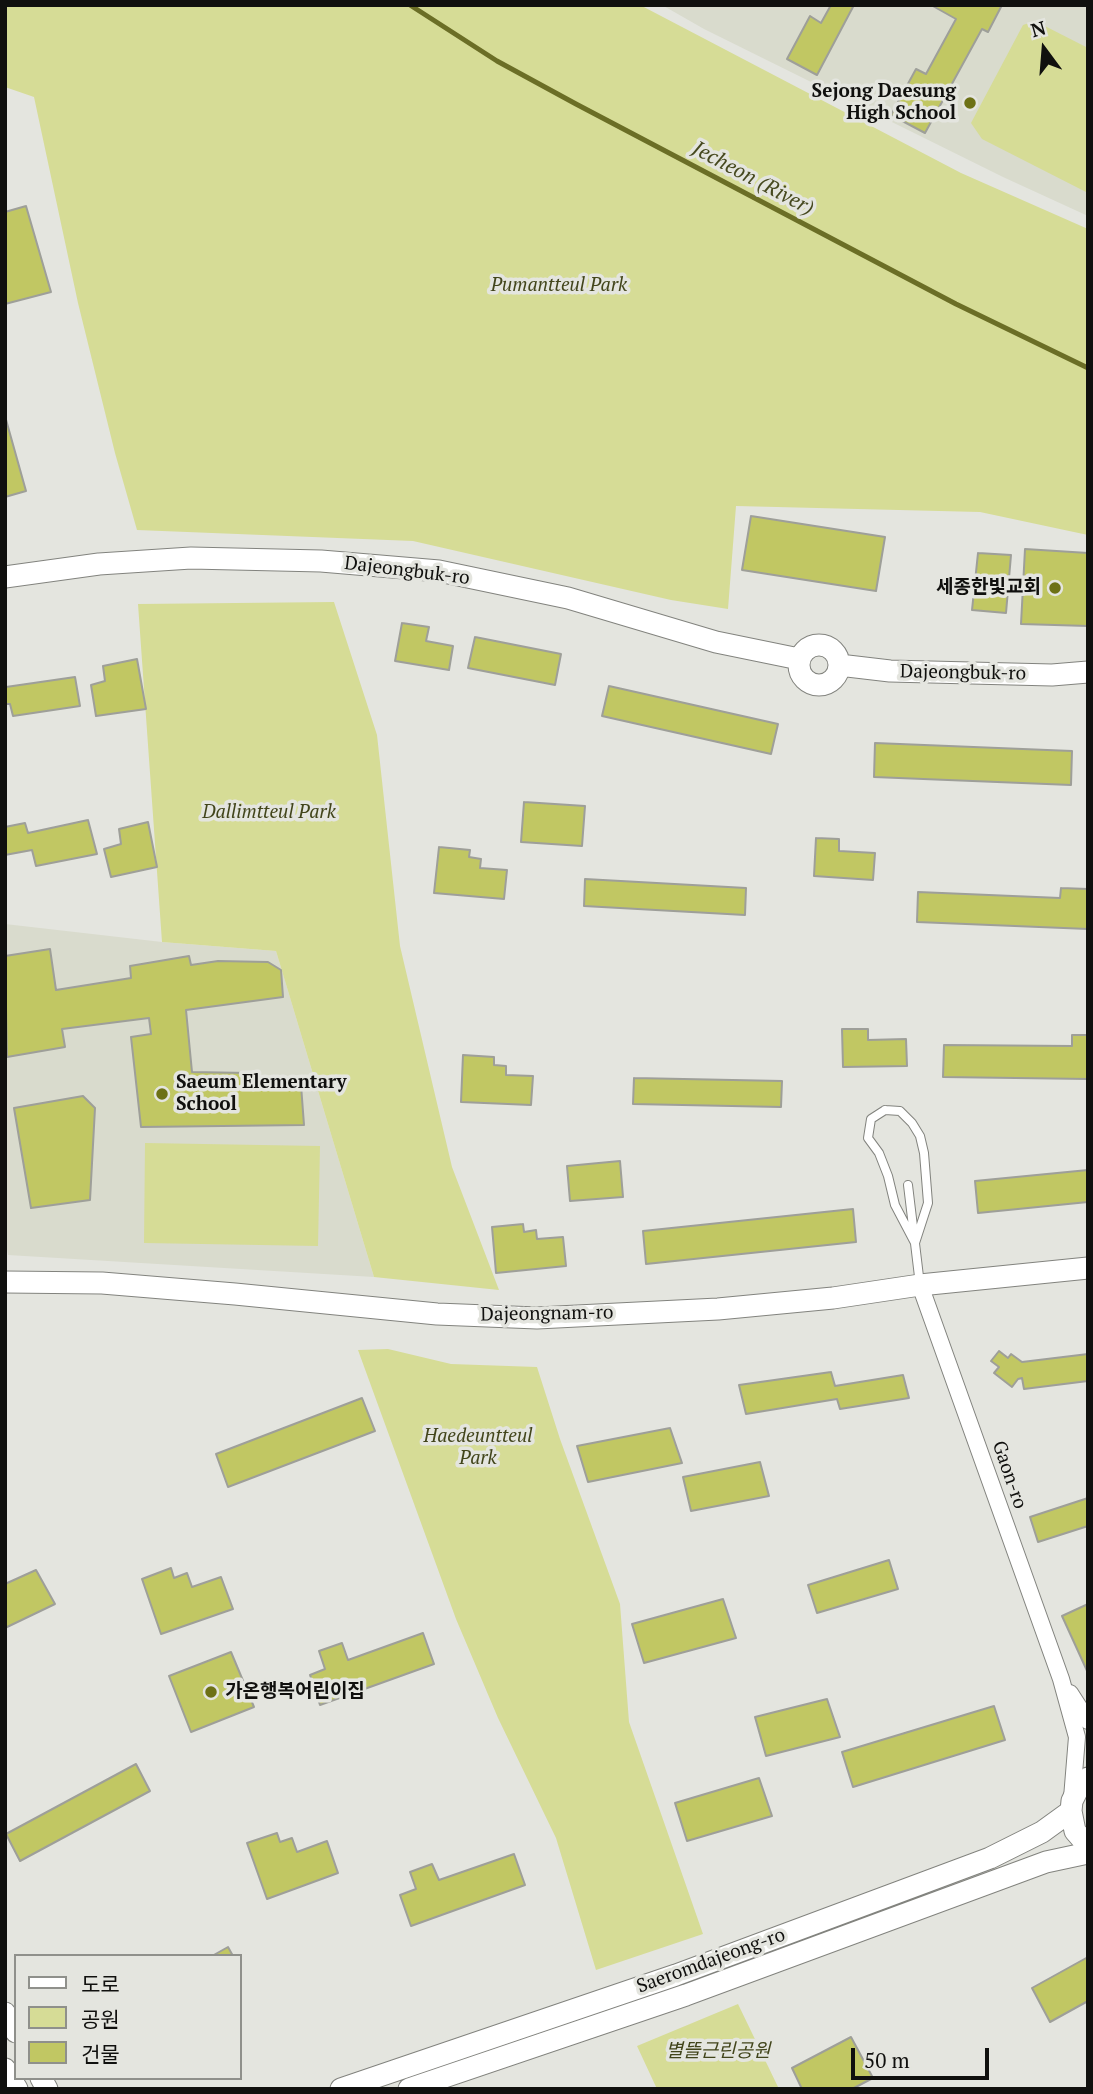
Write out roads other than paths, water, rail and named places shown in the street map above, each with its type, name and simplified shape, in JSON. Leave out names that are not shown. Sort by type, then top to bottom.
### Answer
[{"type":"street","name":"Dajeongbuk-ro","points":[[5,577],[99,564],[191,558],[321,561],[439,571],[568,598],[716,642],[799,659]]},
{"type":"street","points":[[812,646],[825,646],[835,653],[839,665],[834,678],[822,685],[816,685],[803,679],[799,659],[812,646]]},
{"type":"street","name":"Dajeongbuk-ro","points":[[839,665],[902,672],[1052,675],[1088,672]]},
{"type":"street","name":"Dajeongnam-ro","points":[[5,1282],[102,1283],[438,1314],[537,1318],[718,1309],[1088,1268]]},
{"type":"street","name":"Gaon-ro","points":[[920,1285],[1060,1679]]},
{"type":"street","points":[[1060,1679],[1088,1721]]},
{"type":"street","points":[[1060,1679],[1077,1737],[1072,1806],[1075,1831],[1088,1846]]},
{"type":"street","points":[[1072,1806],[1078,1789],[1088,1778]]},
{"type":"street","name":"Saeromdajeong-ro","points":[[341,2089],[676,1975],[990,1858],[1042,1832],[1072,1806]]},
{"type":"street","name":"Saeromdajeong-ro","points":[[409,2089],[686,1995],[1046,1862],[1088,1853]]},
{"type":"street","points":[[5,2013],[14,2029]]},
{"type":"street","points":[[5,2069],[17,2089]]},
{"type":"lane","points":[[886,1110],[900,1111],[912,1123],[920,1136],[924,1153],[928,1203],[915,1243],[895,1205],[880,1153],[868,1138],[871,1119],[886,1110]]},
{"type":"lane","points":[[908,1185],[920,1285]]},
{"type":"waterway","name":"Jecheon (River)","points":[[410,5],[497,61],[576,104],[956,304],[1088,368]]},
{"type":"place","name":"Sejong Daesung High School","points":[[970,103]]},
{"type":"place","name":"세종한빛교회","points":[[1055,588]]},
{"type":"place","name":"Saeum Elementary School","points":[[162,1094]]},
{"type":"place","name":"가온행복어린이집","points":[[211,1692]]},
{"type":"park label","name":"Pumantteul Park","points":[[559,286]]},
{"type":"park label","name":"Dallimtteul Park","points":[[269,813]]},
{"type":"park label","name":"Haedeuntteul Park","points":[[478,1448]]},
{"type":"park label","name":"별뜰근린공원","points":[[718,2052]]}]
